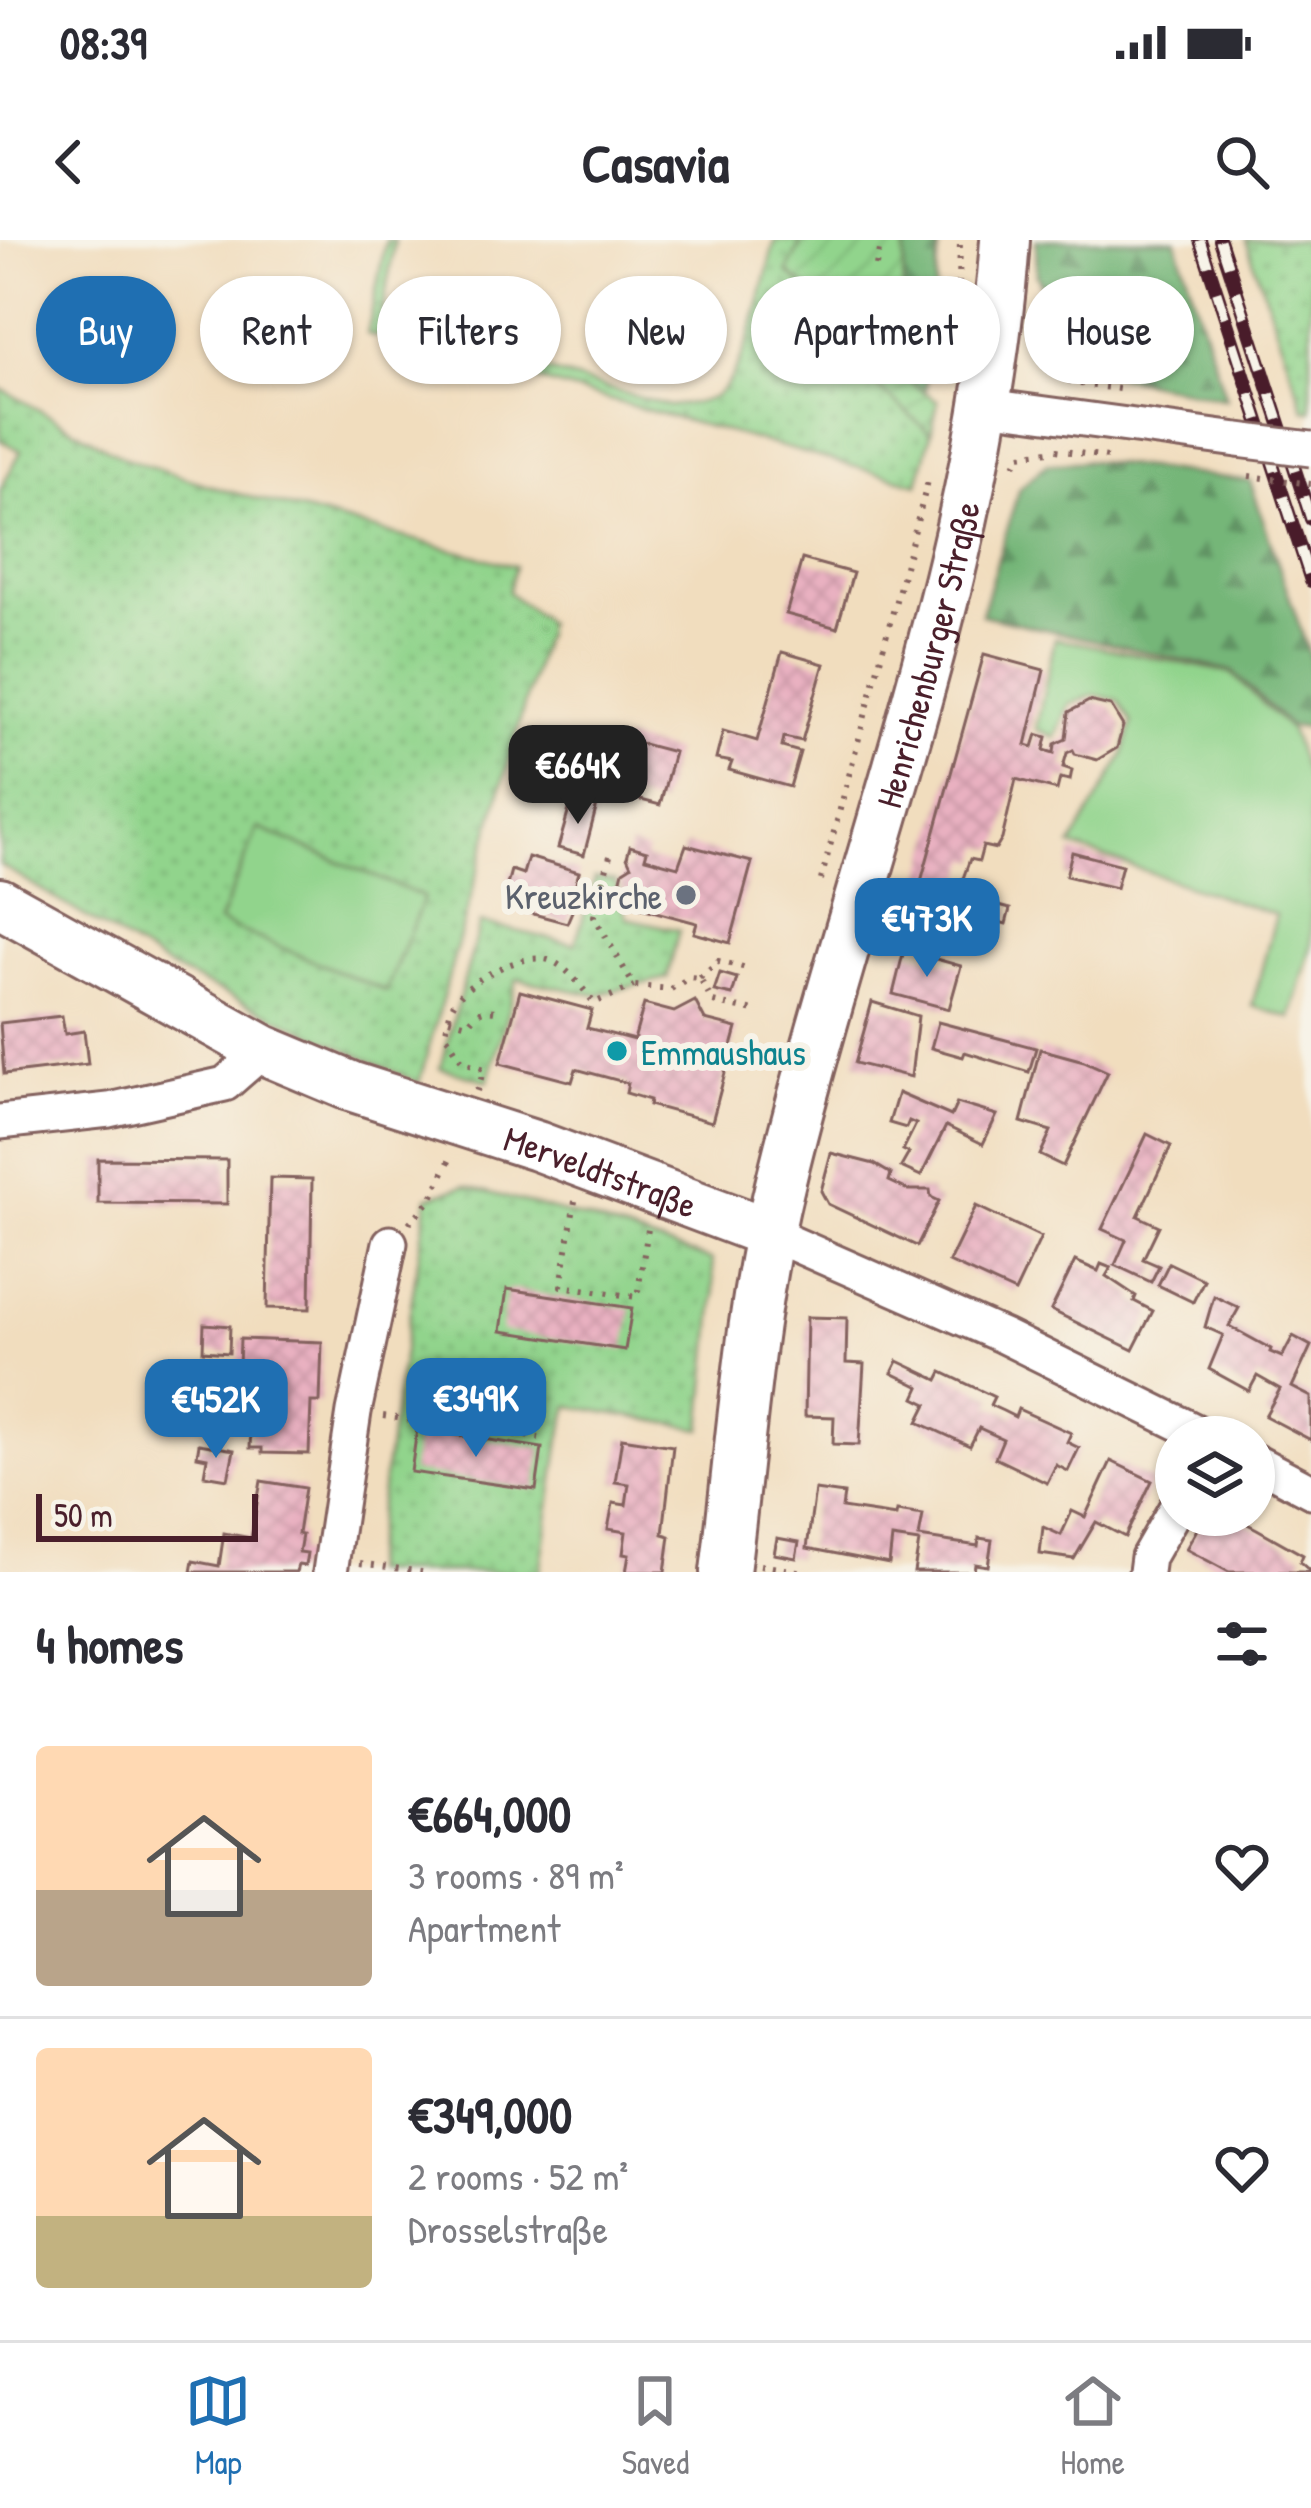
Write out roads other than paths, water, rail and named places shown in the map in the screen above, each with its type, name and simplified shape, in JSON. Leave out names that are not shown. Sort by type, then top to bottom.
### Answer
[{"type":"main road","name":"Henrichenburger Straße","points":[[725,1572],[740,1427],[769,1233],[970,487],[999,323],[1005,240]]},
{"type":"main road","name":"Merveldtstraße","points":[[0,903],[264,1050],[350,1086],[581,1163],[769,1233]]},
{"type":"street","points":[[987,406],[1311,449]]},
{"type":"street","points":[[0,1122],[109,1110],[225,1084],[264,1050]]},
{"type":"street","name":"Merveldtstraße","points":[[769,1233],[1003,1336],[1165,1416]]},
{"type":"street","points":[[331,1565],[354,1412],[390,1243]]},
{"type":"street","points":[[1275,1472],[1311,1491]]},
{"type":"street","points":[[1146,1572],[1160,1536]]},
{"type":"railway","points":[[1200,240],[1311,581]]},
{"type":"railway","points":[[1220,240],[1311,519]]},
{"type":"place","name":"Kreuzkirche","points":[[686,895]]},
{"type":"place","name":"Emmaushaus","points":[[617,1051]]}]
